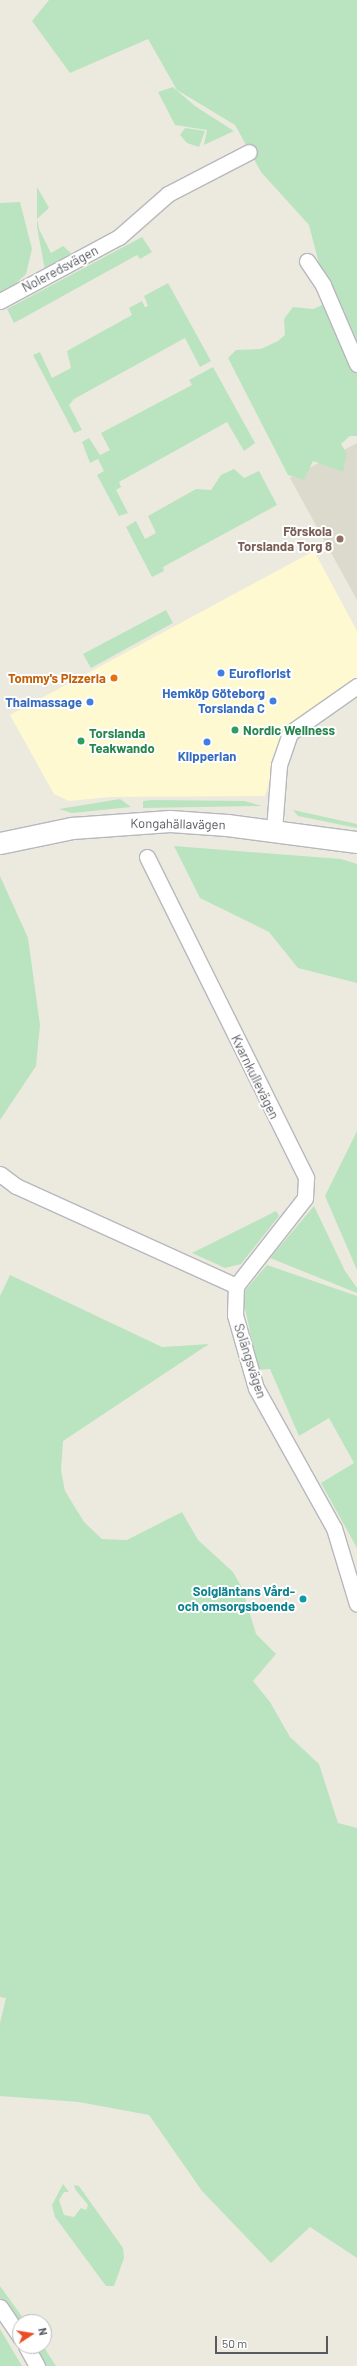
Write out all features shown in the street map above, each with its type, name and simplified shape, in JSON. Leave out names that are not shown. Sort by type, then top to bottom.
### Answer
[{"type":"street","name":"Noleredsvägen","points":[[0,301],[119,237],[168,194],[249,152]]},
{"type":"street","points":[[307,261],[323,285],[357,364]]},
{"type":"street","points":[[274,830],[279,765],[290,733],[357,686]]},
{"type":"street","name":"Kongahällavägen","points":[[0,843],[72,828],[138,822],[200,822],[274,830],[357,842]]},
{"type":"street","name":"Kvarnkullevägen","points":[[147,857],[308,1186],[305,1198],[236,1286]]},
{"type":"street","points":[[0,1174],[16,1186],[236,1286]]},
{"type":"street","name":"Solängsvägen","points":[[236,1286],[234,1315],[256,1388],[334,1528],[357,1604]]},
{"type":"street","points":[[0,2307],[12,2325]]},
{"type":"street","points":[[30,2354],[37,2366]]},
{"type":"shaded area","name":"Förskola Torslanda Torg 8","points":[[357,443],[357,600],[290,478]]},
{"type":"shaded area","points":[[314,551],[357,631],[357,687],[285,730],[265,796],[110,797],[69,801],[54,794],[10,715]]},
{"type":"green space","points":[[49,0],[357,0],[357,436],[350,436],[341,444],[347,454],[343,472],[313,461],[304,480],[288,475],[228,358],[236,350],[261,349],[278,341],[285,335],[284,319],[293,307],[313,309],[329,302],[309,225],[261,172],[235,125],[177,90],[148,39],[70,73],[32,21]]},
{"type":"green space","points":[[173,87],[195,106],[234,131],[204,145],[207,130],[175,125],[158,92]]},
{"type":"green space","points":[[185,128],[205,131],[199,147],[187,143],[180,135]]},
{"type":"green space","points":[[37,187],[49,208],[37,219]]},
{"type":"green space","points":[[20,202],[32,249],[26,274],[11,288],[0,293],[0,203]]},
{"type":"green space","points":[[37,219],[39,229],[51,253],[63,246],[71,253],[45,270],[37,227]]},
{"type":"green space","points":[[142,237],[152,252],[140,259],[137,255],[14,323],[7,309]]},
{"type":"green space","points":[[168,283],[211,361],[200,367],[185,338],[74,399],[69,405],[82,430],[74,433],[33,355],[40,352],[52,378],[71,368],[67,351],[132,315],[129,308],[142,301],[145,307],[148,306],[144,296]]},
{"type":"green space","points":[[213,367],[255,443],[244,451],[227,422],[119,482],[121,487],[116,490],[128,513],[119,516],[97,475],[104,471],[98,459],[90,463],[82,442],[89,438],[100,455],[110,450],[101,433],[192,385],[189,380]]},
{"type":"green space","points":[[234,469],[244,478],[259,471],[277,505],[163,567],[164,571],[152,577],[126,527],[136,521],[145,539],[156,533],[148,516],[196,489],[211,490],[221,475]]},
{"type":"green space","points":[[166,610],[173,623],[91,668],[83,654]]},
{"type":"green space","points":[[120,799],[131,807],[72,813],[59,809]]},
{"type":"green space","points":[[143,801],[244,801],[262,806],[143,808]]},
{"type":"green space","points":[[293,810],[357,824],[357,828],[298,816]]},
{"type":"green space","points":[[174,846],[341,859],[357,864],[357,983],[298,968],[269,932],[200,898]]},
{"type":"green space","points":[[0,876],[28,938],[40,1025],[36,1066],[0,1120]]},
{"type":"green space","points":[[357,1131],[357,1270],[325,1196]]},
{"type":"green space","points":[[314,1206],[345,1271],[357,1288],[357,1293],[270,1258]]},
{"type":"green space","points":[[276,1211],[279,1216],[241,1264],[225,1268],[192,1253]]},
{"type":"green space","points":[[267,1265],[357,1296],[357,1548],[321,1483],[354,1463],[329,1418],[299,1436],[270,1369],[258,1370],[242,1294]]},
{"type":"green space","points":[[10,1275],[162,1347],[209,1344],[63,1441],[61,1470],[65,1491],[84,1522],[102,1539],[127,1540],[182,1512],[198,1540],[233,1572],[242,1588],[256,1634],[276,1654],[253,1681],[270,1702],[290,1737],[319,1764],[338,1823],[357,1828],[357,2258],[310,2227],[271,2263],[202,2191],[149,2115],[79,2102],[0,2096],[0,2023],[6,1998],[0,1997],[0,1296]]},
{"type":"green space","points":[[63,2184],[69,2192],[64,2192],[59,2200],[64,2215],[74,2217],[81,2208],[86,2210],[88,2205],[75,2189],[74,2185],[79,2186],[123,2248],[124,2258],[114,2286],[106,2286],[55,2217],[52,2205]]},
{"type":"green space","points":[[0,2286],[20,2314],[12,2315],[0,2298]]},
{"type":"green space","points":[[0,2329],[12,2349],[12,2354],[15,2354],[22,2366],[0,2366]]},
{"type":"green space","points":[[37,2354],[48,2354],[56,2366],[44,2366]]},
{"type":"place","name":"Förskola Torslanda Torg 8","points":[[340,539]]},
{"type":"place","name":"Euroflorist","points":[[221,673]]},
{"type":"place","name":"Tommy's Pizzeria","points":[[114,678]]},
{"type":"place","name":"Hemköp Göteborg Torslanda C","points":[[273,701]]},
{"type":"place","name":"Thaimassage","points":[[90,702]]},
{"type":"place","name":"Nordic Wellness","points":[[235,730]]},
{"type":"place","name":"Torslanda Teakwando","points":[[81,741]]},
{"type":"place","name":"Klipperian","points":[[207,742]]},
{"type":"place","name":"Solgläntans Vård- och omsorgsboende","points":[[303,1599]]}]
